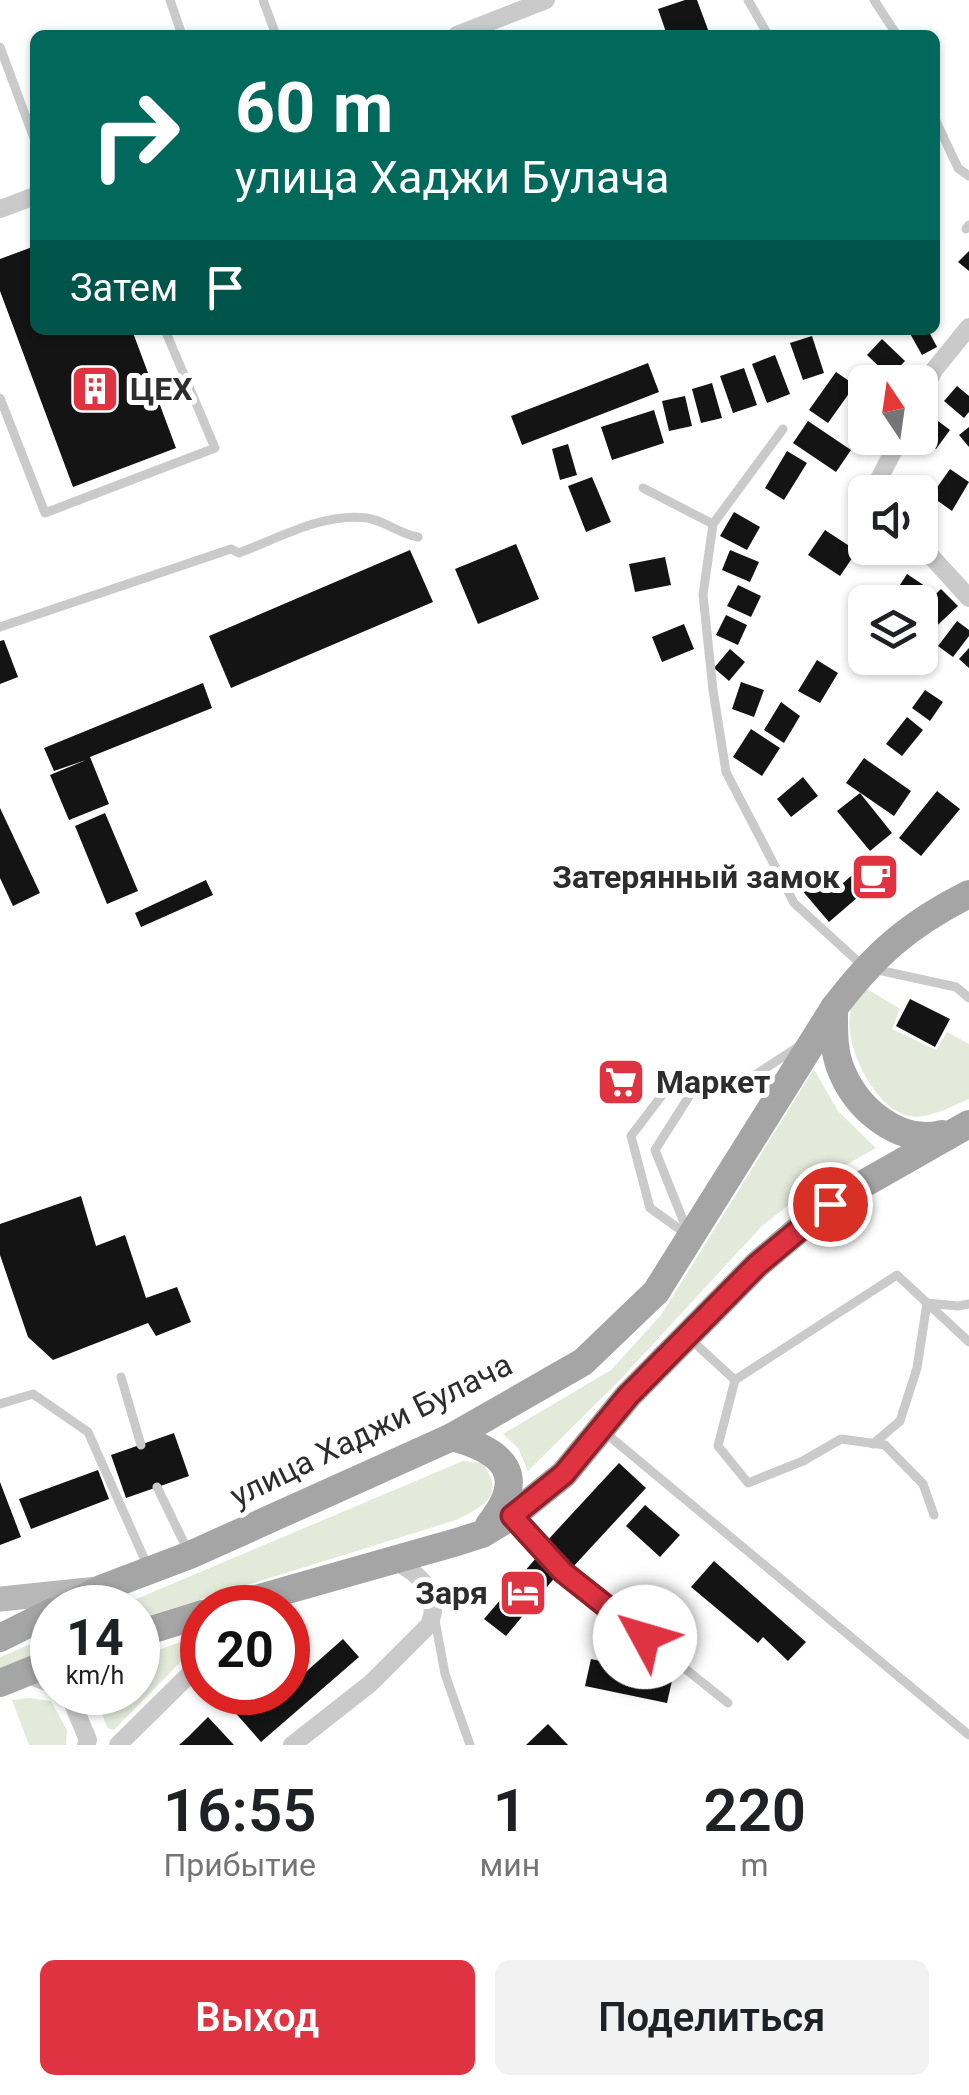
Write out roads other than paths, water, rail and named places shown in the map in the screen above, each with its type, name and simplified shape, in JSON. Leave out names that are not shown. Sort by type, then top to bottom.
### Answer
[{"type":"main road","name":"улица Хаджи Булача","points":[[110,1585],[190,1556],[452,1436],[583,1362],[656,1292],[817,1034],[864,967],[936,911],[969,894]]},
{"type":"main road","points":[[834,1008],[841,1070],[852,1091],[874,1115],[890,1128],[928,1138],[960,1128]]},
{"type":"main road","points":[[310,1586],[482,1534],[512,1516],[564,1474],[601,1429],[757,1265],[830,1204],[960,1128]]},
{"type":"main road","points":[[452,1436],[484,1446],[504,1464],[508,1491],[504,1506],[482,1534]]},
{"type":"main road","points":[[0,1600],[30,1596]]},
{"type":"main road","points":[[1,1635],[30,1622]]},
{"type":"street","points":[[470,30],[546,0]]},
{"type":"street","points":[[0,209],[30,198]]},
{"type":"street","points":[[938,365],[969,326]]},
{"type":"street","points":[[938,564],[969,598]]},
{"type":"street","points":[[292,1745],[371,1682],[419,1636],[434,1613],[424,1581],[416,1572],[392,1560]]},
{"type":"street","points":[[118,1745],[180,1684]]},
{"type":"street","points":[[78,1715],[88,1740],[86,1745]]},
{"type":"lane","points":[[170,0],[180,30]]},
{"type":"lane","points":[[263,0],[274,30]]},
{"type":"lane","points":[[748,0],[765,30]]},
{"type":"lane","points":[[874,0],[894,30]]},
{"type":"lane","points":[[0,47],[30,128]]},
{"type":"lane","points":[[940,129],[958,168],[969,176]]},
{"type":"lane","points":[[0,398],[45,512],[215,448],[167,335]]},
{"type":"lane","points":[[783,429],[713,524],[703,595],[726,772],[794,902],[864,967],[956,987],[969,998]]},
{"type":"lane","points":[[643,488],[713,524]]},
{"type":"lane","points":[[0,627],[231,549],[239,553],[340,516],[372,518],[401,534],[418,537]]},
{"type":"lane","points":[[956,987],[969,978]]},
{"type":"lane","points":[[690,1237],[650,1208],[631,1136],[666,1090],[741,1084],[817,1034]]},
{"type":"lane","points":[[690,1237],[656,1150],[696,1087]]},
{"type":"lane","points":[[934,1515],[923,1484],[885,1445],[840,1440],[803,1462],[748,1484],[718,1446],[735,1380],[896,1275],[969,1342]]},
{"type":"lane","points":[[927,1303],[969,1304]]},
{"type":"lane","points":[[873,1444],[900,1421],[918,1368],[927,1303]]},
{"type":"lane","points":[[687,1336],[735,1380]]},
{"type":"lane","points":[[121,1376],[141,1445]]},
{"type":"lane","points":[[0,1404],[33,1394],[88,1432],[150,1570]]},
{"type":"lane","points":[[601,1429],[969,1735]]},
{"type":"lane","points":[[157,1487],[190,1556]]},
{"type":"lane","points":[[512,1516],[563,1572],[728,1703]]},
{"type":"lane","points":[[434,1613],[445,1674],[470,1745]]},
{"type":"place","name":"ЦЕХ","points":[[95,389]]},
{"type":"place","name":"Затерянный замок","points":[[875,877]]},
{"type":"place","name":"Маркет","points":[[621,1082]]},
{"type":"place","name":"Заря","points":[[523,1593]]}]
